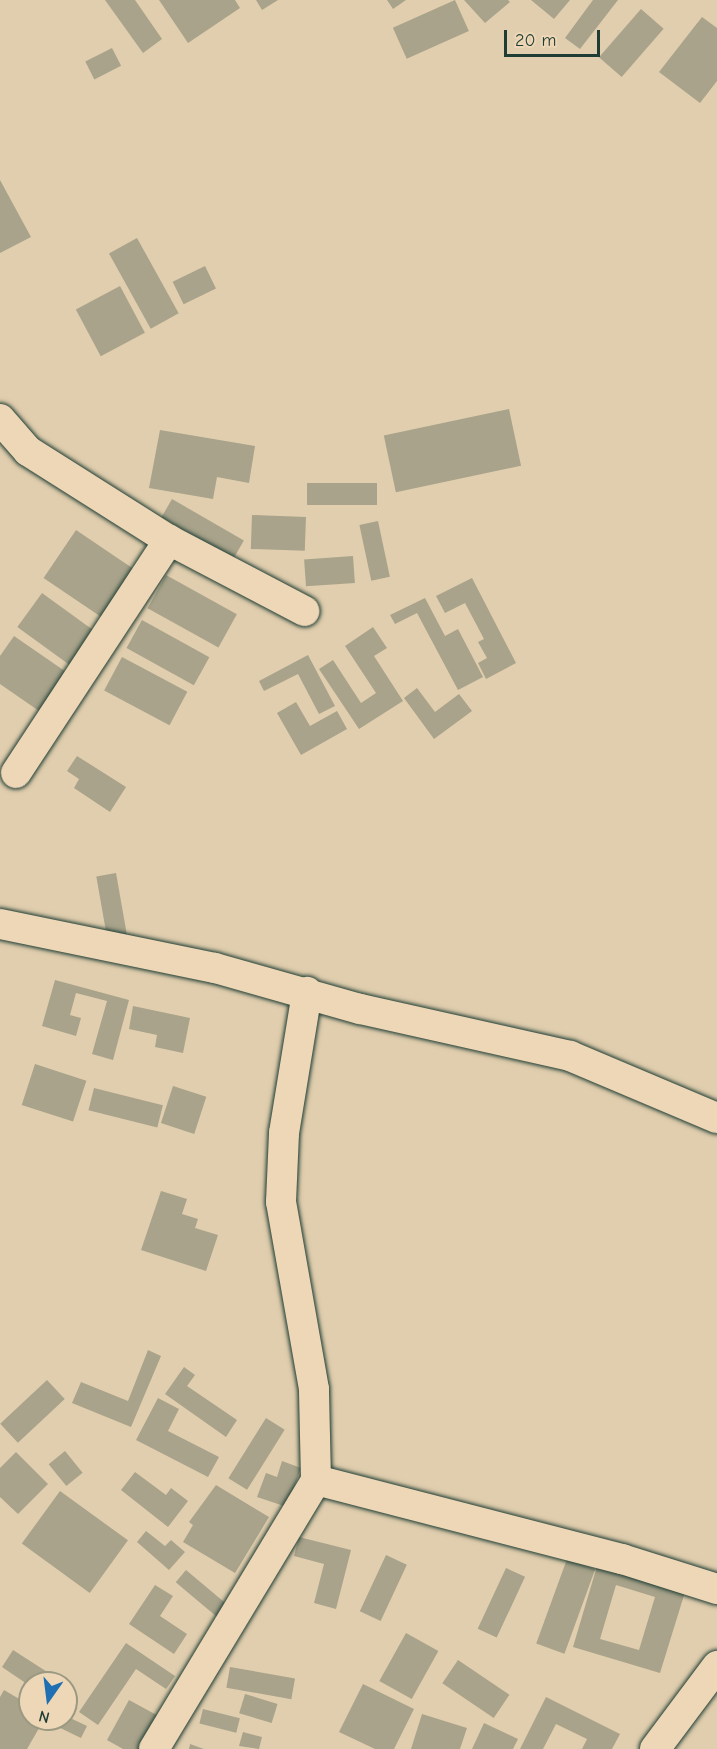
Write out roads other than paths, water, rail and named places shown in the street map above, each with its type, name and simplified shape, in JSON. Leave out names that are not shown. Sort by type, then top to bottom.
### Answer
[{"type":"street","points":[[0,419],[28,451],[169,540],[304,611]]},
{"type":"street","points":[[16,773],[169,540]]},
{"type":"street","points":[[0,924],[215,968],[307,992],[360,1009],[570,1056],[717,1118]]},
{"type":"street","points":[[154,1749],[316,1480],[314,1389],[281,1202],[284,1133],[307,992]]},
{"type":"street","points":[[316,1480],[622,1559],[717,1589]]},
{"type":"street","points":[[655,1749],[717,1666]]}]
